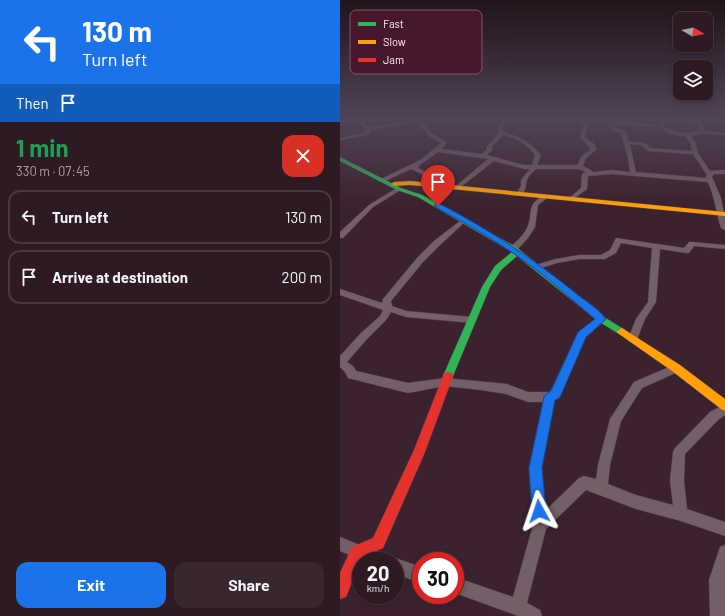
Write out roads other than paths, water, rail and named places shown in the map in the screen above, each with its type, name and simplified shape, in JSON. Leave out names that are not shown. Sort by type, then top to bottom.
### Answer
[{"type":"street","points":[[387,182],[423,160],[440,147]]},
{"type":"street","points":[[483,156],[490,149],[489,147]]},
{"type":"street","points":[[520,193],[524,186],[524,180],[534,167],[538,155],[530,147]]},
{"type":"street","points":[[580,167],[583,162],[583,158],[594,149],[593,147]]},
{"type":"street","points":[[628,147],[631,158],[632,174]]},
{"type":"street","points":[[646,147],[648,149],[695,153]]},
{"type":"street","points":[[695,147],[695,153],[708,173],[711,175],[709,177],[718,198],[723,214],[725,228]]},
{"type":"street","points":[[438,150],[483,156],[524,167],[580,167],[592,173]]},
{"type":"street","points":[[340,159],[399,189],[420,196],[464,220],[515,251],[538,267],[601,319],[633,338],[676,368],[725,407],[714,416],[679,452],[677,481],[681,514]]},
{"type":"street","points":[[458,187],[492,159]]},
{"type":"street","points":[[423,160],[414,169],[424,173],[436,185]]},
{"type":"street","points":[[572,198],[584,190],[584,174],[611,172],[710,180]]},
{"type":"street","points":[[708,173],[725,172]]},
{"type":"street","points":[[387,182],[458,187],[723,214]]},
{"type":"street","points":[[340,236],[371,206],[399,189]]},
{"type":"street","points":[[340,544],[357,552],[378,543],[419,452],[445,382],[453,368],[464,337],[486,287],[498,268],[515,251],[527,235],[533,221],[534,206],[536,202],[547,196]]},
{"type":"street","points":[[464,220],[420,260],[386,301],[388,309],[379,323],[364,336],[340,362],[349,369],[352,375],[408,388],[445,382],[507,389],[528,397],[550,397],[555,395],[582,335],[601,319]]},
{"type":"street","points":[[538,267],[556,261],[578,257],[602,257],[613,250],[619,240],[686,251],[692,244],[725,247]]},
{"type":"street","points":[[633,338],[641,319],[652,302],[656,246]]},
{"type":"street","points":[[340,292],[406,314],[472,320]]},
{"type":"street","points":[[598,487],[602,482],[604,465],[616,419],[638,385],[676,368]]},
{"type":"street","points":[[518,607],[540,525],[536,468],[550,397]]},
{"type":"street","points":[[540,525],[584,483],[636,502],[681,514],[725,529]]},
{"type":"street","points":[[718,616],[717,580],[725,552]]},
{"type":"street","points":[[340,591],[352,563]]},
{"type":"street","points":[[464,588],[518,607],[534,616]]}]
